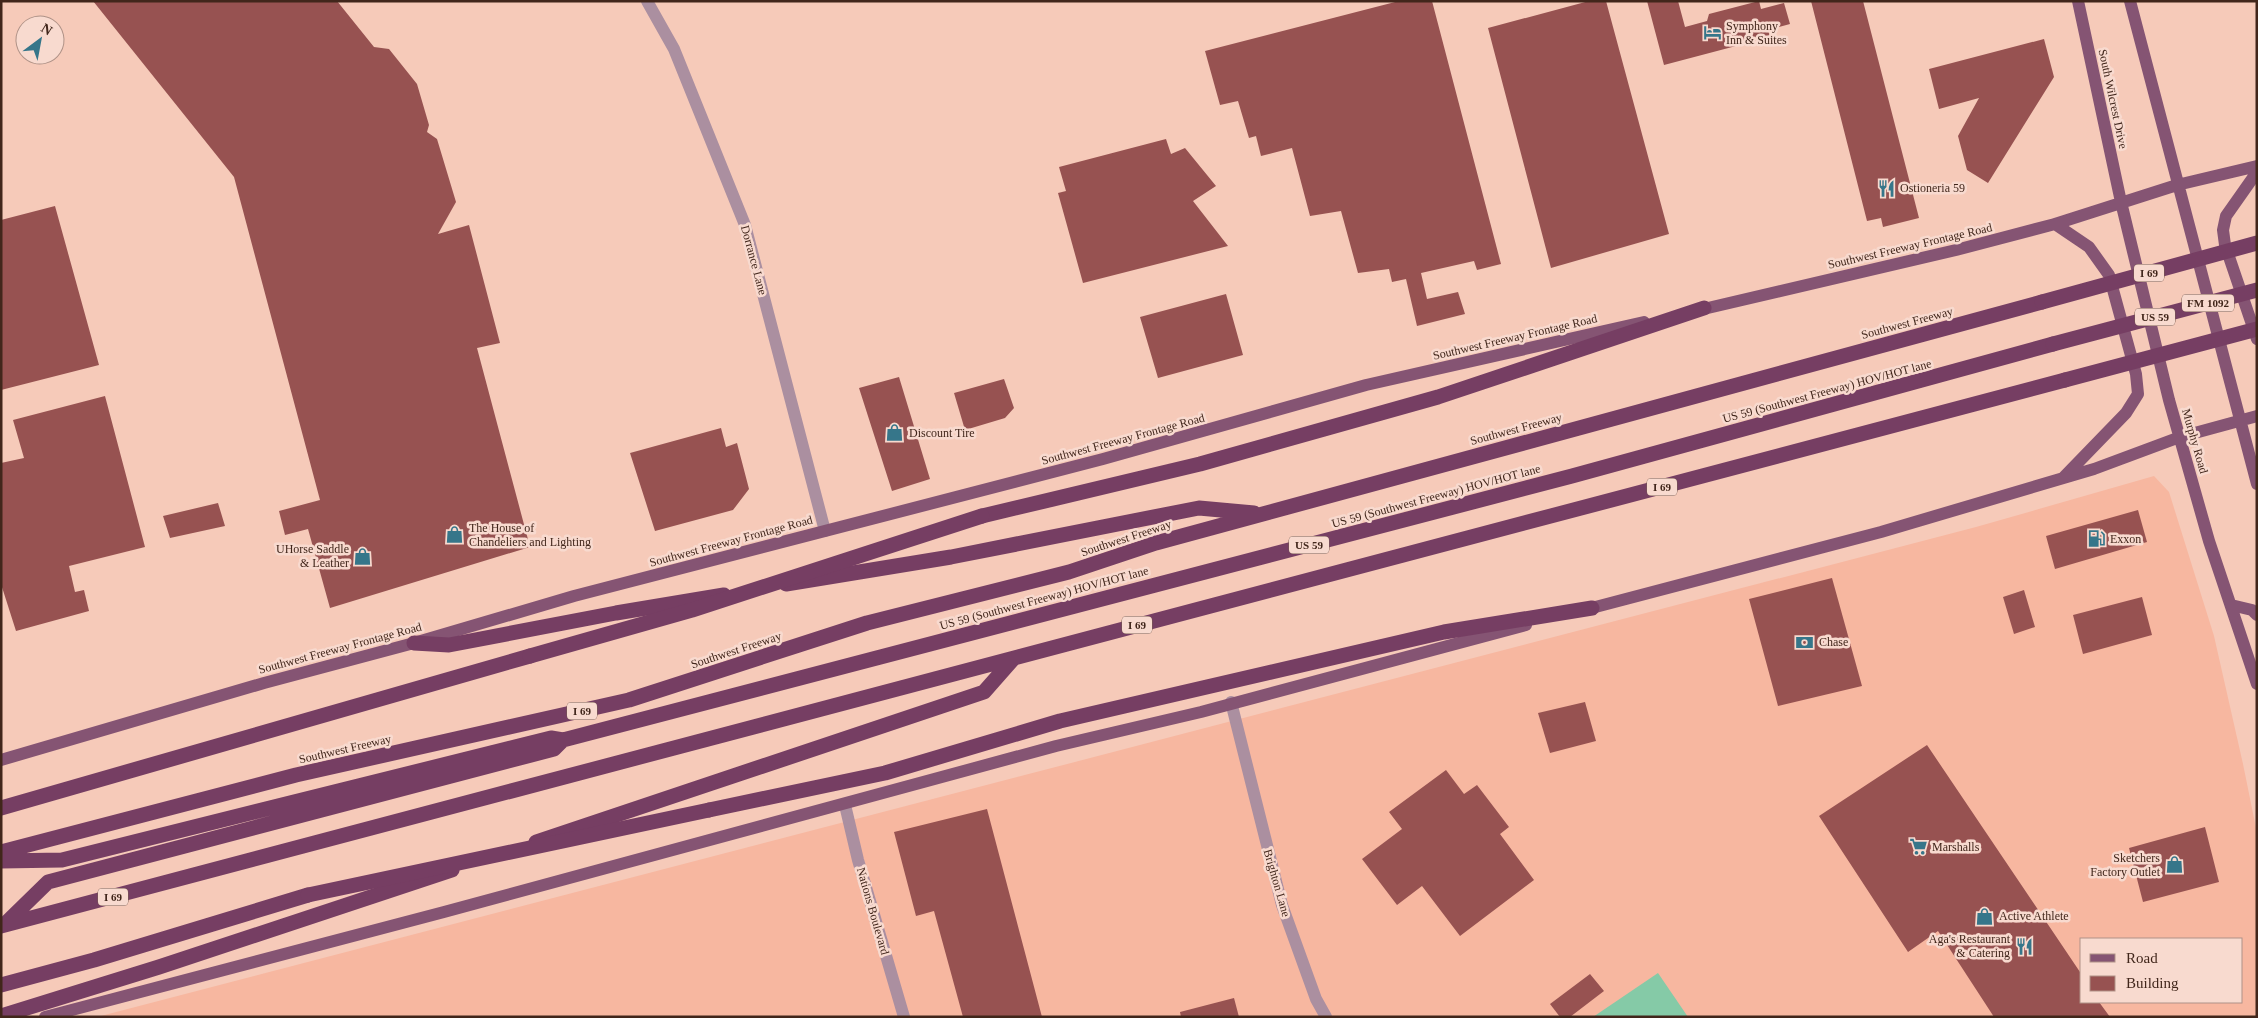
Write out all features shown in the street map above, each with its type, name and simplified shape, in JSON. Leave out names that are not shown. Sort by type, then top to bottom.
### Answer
[{"type":"highway","name":"Southwest Freeway","points":[[1,852],[296,775],[629,700],[867,623],[1069,572],[1156,543],[2257,243]]},
{"type":"highway","name":"US 59 (Southwest Freeway) HOV/HOT lane","points":[[563,740],[1572,476],[2257,290]]},
{"type":"highway","points":[[1,808],[692,610],[982,516],[1200,464],[1428,400],[1704,308]]},
{"type":"highway","name":"I 69","points":[[3,926],[2257,329]]},
{"type":"highway","points":[[414,643],[449,645],[616,613],[952,557],[1199,508],[1265,514]]},
{"type":"highway","points":[[1,985],[94,960],[308,895],[431,867],[540,847],[885,773],[1060,721],[1444,632],[1592,608]]},
{"type":"highway","points":[[1,1016],[284,927],[984,692],[1014,658]]},
{"type":"highway","points":[[1,861],[62,860],[551,738],[563,740]]},
{"type":"highway","points":[[3,926],[48,882],[554,749],[563,740]]},
{"type":"main road","name":"South Wilcrest Drive","points":[[2078,1],[2121,202]]},
{"type":"main road","points":[[2130,1],[2177,185]]},
{"type":"main road","name":"Southwest Freeway Frontage Road","points":[[1,760],[574,596],[1103,459],[1366,385],[1956,250],[2055,224],[2177,185],[2257,166]]},
{"type":"main road","points":[[2257,172],[2226,216],[2223,230],[2225,245],[2257,339]]},
{"type":"main road","name":"FM 1092","points":[[2177,185],[2257,484]]},
{"type":"main road","name":"Murphy Road","points":[[2121,202],[2180,438],[2210,541],[2257,684]]},
{"type":"main road","points":[[2055,224],[2089,247],[2109,275],[2136,374],[2138,394],[2126,413],[2064,477]]},
{"type":"main road","points":[[45,1017],[845,805],[1056,746],[1202,712],[1231,702],[1881,532],[2094,469],[2180,438],[2257,416]]},
{"type":"main road","points":[[2231,605],[2252,610],[2257,614]]},
{"type":"street","name":"Dorrance Lane","points":[[647,1],[674,49],[745,225],[825,531]]},
{"type":"street","name":"Brighton Lane","points":[[1231,702],[1282,905],[1316,999],[1326,1017]]},
{"type":"street","name":"Nations Boulevard","points":[[845,805],[858,860],[904,1017]]},
{"type":"shaded area","points":[[2154,476],[2169,492],[2214,636],[2257,833],[2257,1017],[97,1017],[1976,527]]},
{"type":"shaded area","points":[[1658,973],[1688,1017],[1593,1017]]},
{"type":"building","points":[[93,1],[337,1],[374,47],[389,49],[417,84],[429,125],[427,132],[437,139],[456,202],[438,234],[469,225],[500,343],[477,348],[530,547],[330,608],[308,529],[285,535],[279,511],[320,500],[234,177]]},
{"type":"building","points":[[1399,1],[1432,1],[1501,264],[1477,270],[1474,261],[1421,273],[1427,299],[1458,292],[1465,314],[1417,326],[1406,279],[1392,282],[1389,269],[1358,273],[1341,211],[1310,216],[1292,148],[1261,156],[1256,136],[1249,138],[1238,101],[1220,105],[1205,51]]},
{"type":"building","points":[[1589,1],[1606,1],[1669,234],[1551,268],[1488,28]]},
{"type":"building","name":"Symphony Inn & Suites","points":[[1647,1],[1678,1],[1685,27],[1707,21],[1709,14],[1759,1],[1761,9],[1784,3],[1790,24],[1768,30],[1770,37],[1664,65]]},
{"type":"building","points":[[1811,1],[1863,1],[1919,218],[1883,227],[1881,218],[1867,221]]},
{"type":"building","points":[[2044,39],[2054,77],[1988,183],[1967,170],[1958,136],[1979,98],[1939,109],[1929,69]]},
{"type":"building","points":[[1166,139],[1171,154],[1185,148],[1216,186],[1193,201],[1228,246],[1083,283],[1058,193],[1066,191],[1059,167]]},
{"type":"building","points":[[55,206],[99,365],[1,390],[1,220]]},
{"type":"building","points":[[1226,294],[1243,355],[1158,378],[1140,317]]},
{"type":"building","name":"Discount Tire","points":[[899,377],[930,479],[892,491],[859,388]]},
{"type":"building","points":[[1004,379],[1014,408],[1005,418],[965,430],[954,393]]},
{"type":"building","points":[[105,396],[145,547],[69,566],[75,592],[84,590],[89,611],[16,631],[1,584],[1,463],[24,458],[13,420]]},
{"type":"building","points":[[721,428],[726,447],[737,443],[749,489],[733,510],[655,531],[630,453]]},
{"type":"building","points":[[218,503],[225,526],[170,538],[163,516]]},
{"type":"building","name":"Exxon","points":[[2138,510],[2147,542],[2055,569],[2046,536]]},
{"type":"building","name":"Chase","points":[[1832,578],[1862,686],[1778,706],[1749,599]]},
{"type":"building","points":[[2024,590],[2035,627],[2014,634],[2003,597]]},
{"type":"building","points":[[2142,597],[2152,635],[2083,654],[2073,615]]},
{"type":"building","points":[[1585,702],[1596,741],[1550,753],[1538,713]]},
{"type":"building","points":[[1927,745],[2080,972],[2080,1003],[2100,1003],[2110,1017],[1994,1017],[1938,931],[1908,952],[1819,816]]},
{"type":"building","points":[[1446,770],[1464,794],[1477,785],[1509,827],[1500,834],[1534,880],[1460,936],[1422,886],[1397,905],[1362,859],[1402,829],[1389,812]]},
{"type":"building","points":[[987,809],[1042,1017],[963,1017],[934,911],[916,916],[894,832]]},
{"type":"building","name":"Sketchers Factory Outlet","points":[[2205,827],[2219,882],[2143,902],[2129,848]]},
{"type":"building","points":[[1590,974],[1604,991],[1570,1017],[1560,1017],[1550,1004]]},
{"type":"building","points":[[1234,998],[1239,1017],[1181,1017],[1180,1012]]},
{"type":"place","name":"Symphony Inn & Suites","points":[[1712,33]]},
{"type":"place","name":"Ostioneria 59","points":[[1886,188]]},
{"type":"place","name":"Discount Tire","points":[[895,433]]},
{"type":"place","name":"The House of Chandeliers and Lighting","points":[[455,535]]},
{"type":"place","name":"Exxon","points":[[2096,539]]},
{"type":"place","name":"UHorse Saddle & Leather","points":[[363,556]]},
{"type":"place","name":"Chase","points":[[1805,642]]},
{"type":"place","name":"Marshalls","points":[[1918,847]]},
{"type":"place","name":"Sketchers Factory Outlet","points":[[2174,865]]},
{"type":"place","name":"Active Athlete","points":[[1985,916]]},
{"type":"place","name":"Aga's Restaurant & Catering","points":[[2024,946]]}]
